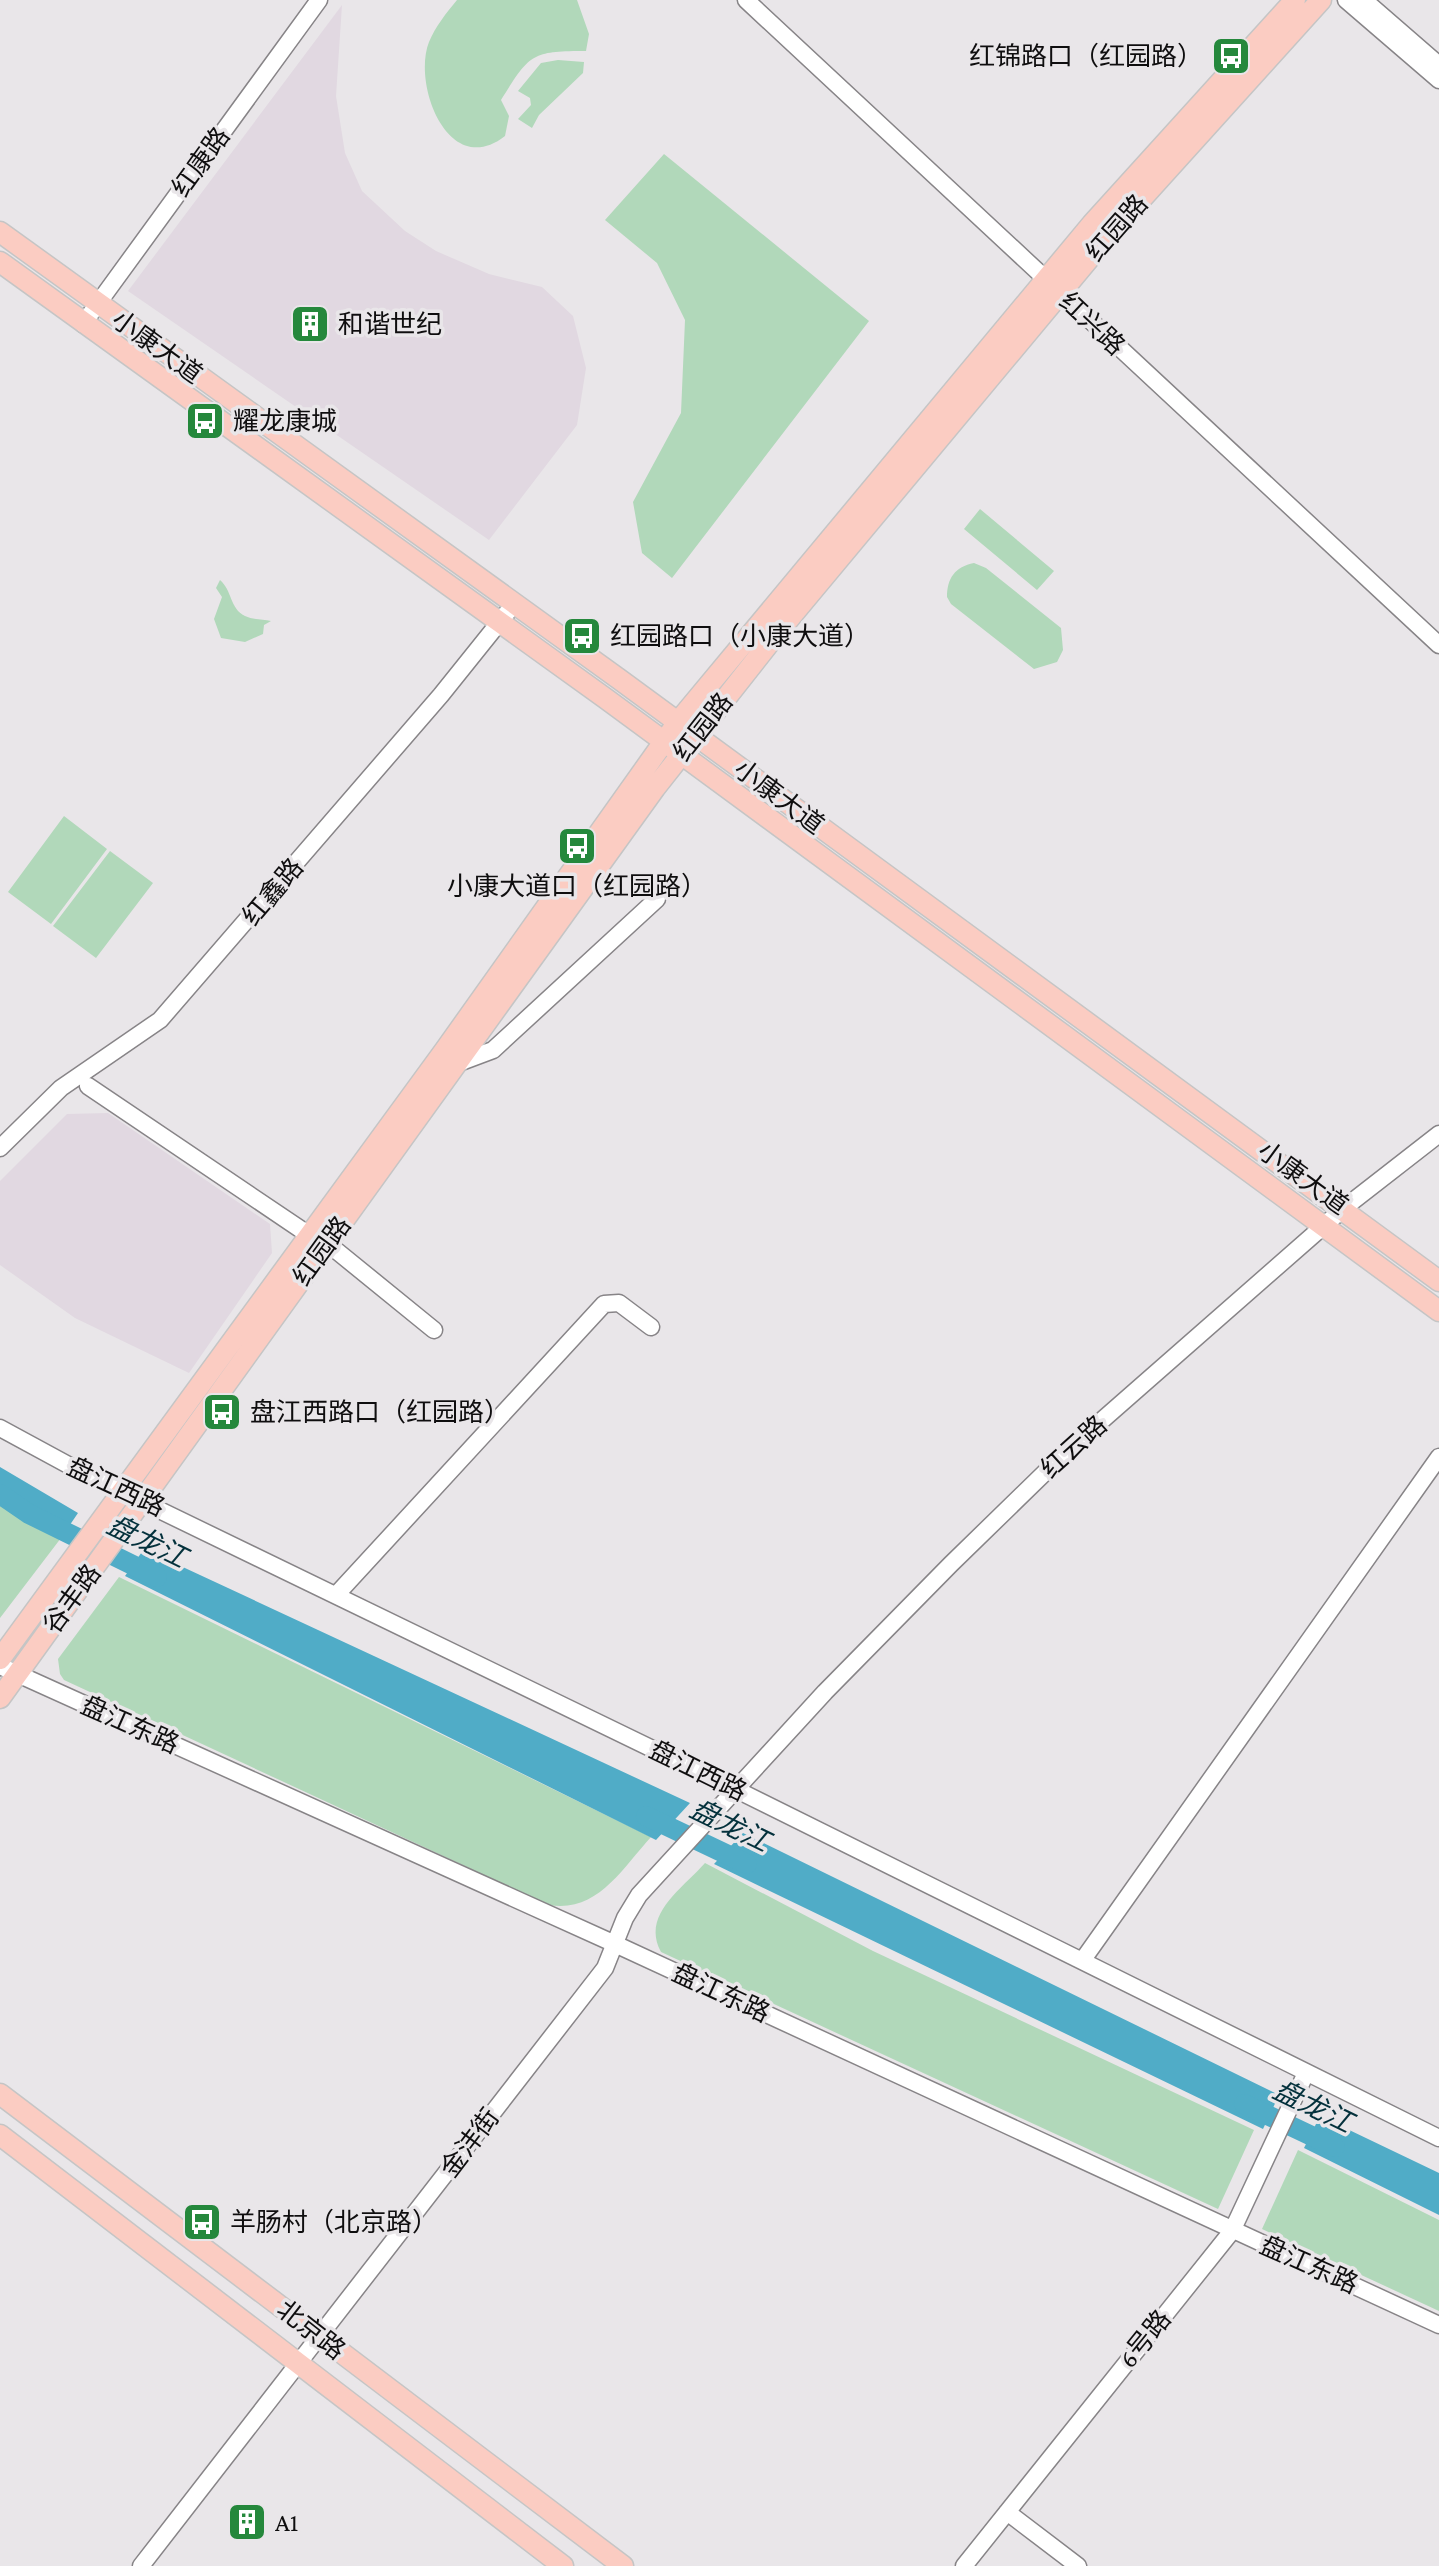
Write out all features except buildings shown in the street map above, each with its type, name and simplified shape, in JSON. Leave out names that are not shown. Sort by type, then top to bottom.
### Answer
[{"type":"main road","name":"红园路","points":[[133,1494],[318,1239],[678,722],[1053,288],[1295,0]]},
{"type":"main road","name":"红园路","points":[[318,1239],[461,1062],[696,735],[1053,288],[1107,237],[1321,0]]},
{"type":"main road","name":"小康大道","points":[[0,232],[696,735],[1344,1208],[1439,1281]]},
{"type":"main road","name":"小康大道","points":[[0,262],[682,755],[1439,1311]]},
{"type":"main road","name":"谷丰路","points":[[0,1659],[104,1517],[133,1494]]},
{"type":"main road","name":"谷丰路","points":[[0,1698],[8,1670],[83,1584],[124,1528],[133,1494]]},
{"type":"main road","name":"北京路","points":[[0,2094],[623,2566]]},
{"type":"main road","name":"北京路","points":[[0,2135],[563,2566]]},
{"type":"street","name":"红康路","points":[[83,324],[319,0]]},
{"type":"street","name":"红兴路","points":[[746,0],[1439,645]]},
{"type":"street","points":[[1346,0],[1439,80]]},
{"type":"street","points":[[1364,0],[1439,65]]},
{"type":"street","name":"红鑫路","points":[[0,1148],[61,1088],[160,1020],[514,604]]},
{"type":"street","points":[[461,1062],[493,1050],[657,899]]},
{"type":"street","points":[[88,1086],[318,1239],[434,1330]]},
{"type":"street","name":"红云路","points":[[639,1895],[825,1692],[1067,1451],[1344,1208],[1439,1134]]},
{"type":"street","points":[[337,1594],[604,1304],[619,1303],[651,1327]]},
{"type":"street","name":"盘江西路","points":[[0,1428],[83,1473],[133,1494],[735,1789],[1439,2138]]},
{"type":"street","points":[[1082,1961],[1439,1457]]},
{"type":"street","name":"盘江东路","points":[[8,1670],[615,1944],[1439,2325]]},
{"type":"street","name":"金沣街","points":[[141,2566],[321,2338],[605,1968],[625,1918],[639,1895]]},
{"type":"street","name":"6号路","points":[[964,2566],[1232,2231],[1306,2073]]},
{"type":"street","points":[[1007,2512],[1078,2566]]},
{"type":"shaded area","points":[[342,5],[336,96],[345,153],[362,191],[405,231],[436,251],[489,274],[542,287],[573,316],[586,368],[577,425],[489,540],[128,291]]},
{"type":"shaded area","points":[[108,1113],[270,1224],[272,1253],[189,1373],[75,1318],[0,1265],[0,1181],[67,1114]]},
{"type":"green space","points":[[457,0],[577,0],[589,34],[586,51],[543,54],[526,64],[501,100],[509,116],[505,136],[485,146],[467,146],[452,137],[440,122],[426,81],[425,60],[429,42]]},
{"type":"green space","points":[[558,60],[584,62],[583,73],[539,115],[532,128],[518,119],[531,105],[530,98],[518,91],[541,63]]},
{"type":"green space","points":[[664,154],[869,321],[672,578],[642,553],[633,502],[681,413],[685,320],[657,263],[605,220]]},
{"type":"green space","points":[[980,509],[1054,571],[1037,590],[964,529]]},
{"type":"green space","points":[[974,563],[986,568],[1061,628],[1063,650],[1057,662],[1034,669],[951,604],[947,597],[951,579],[962,567]]},
{"type":"green space","points":[[220,580],[240,613],[271,621],[264,625],[263,634],[245,642],[221,638],[214,619],[222,597],[216,588]]},
{"type":"green space","points":[[64,816],[107,849],[51,924],[8,892]]},
{"type":"green space","points":[[110,851],[153,883],[96,958],[53,926]]},
{"type":"green space","points":[[0,1506],[61,1538],[0,1618]]},
{"type":"green space","points":[[119,1577],[651,1837],[618,1875],[594,1896],[566,1906],[549,1905],[64,1680],[58,1659]]},
{"type":"green space","points":[[705,1863],[873,1951],[1254,2130],[1218,2209],[661,1952],[656,1939],[660,1915],[675,1893]]},
{"type":"green space","points":[[1298,2150],[1439,2220],[1439,2311],[1262,2229]]},
{"type":"water","points":[[0,1467],[78,1513],[61,1538],[0,1506]]},
{"type":"water","points":[[144,1549],[690,1803],[656,1840],[125,1576]]},
{"type":"water","points":[[743,1833],[1279,2095],[1263,2129],[714,1864]]},
{"type":"water","points":[[1320,2116],[1439,2173],[1439,2215],[1304,2148]]},
{"type":"waterway","name":"盘龙江","points":[[0,1494],[29,1514],[157,1577]]},
{"type":"waterway","name":"盘龙江","points":[[646,1816],[747,1864]]},
{"type":"waterway","name":"盘龙江","points":[[1244,2104],[1335,2147]]},
{"type":"place","name":"红锦路口（红园路）","points":[[1231,56]]},
{"type":"place","name":"和谐世纪","points":[[310,324]]},
{"type":"place","name":"耀龙康城","points":[[205,421]]},
{"type":"place","name":"红园路口（小康大道）","points":[[582,636]]},
{"type":"place","name":"小康大道口（红园路）","points":[[577,846]]},
{"type":"place","name":"盘江西路口（红园路）","points":[[222,1412]]},
{"type":"place","name":"羊肠村（北京路）","points":[[202,2222]]},
{"type":"place","name":"A1","points":[[247,2522]]}]
